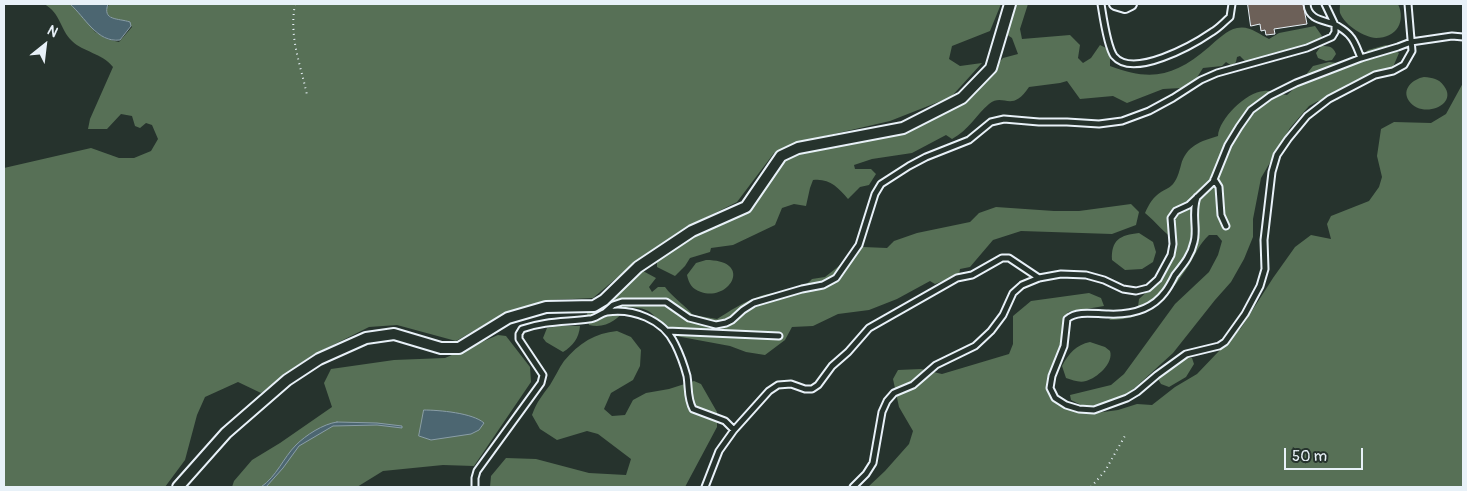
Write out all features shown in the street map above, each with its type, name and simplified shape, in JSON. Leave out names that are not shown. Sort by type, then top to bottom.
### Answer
[{"type":"street","points":[[178,487],[226,434],[287,380],[319,359],[366,338],[394,334],[441,348],[459,348],[508,318],[546,307],[594,306],[604,300],[638,267],[692,231],[746,207],[780,156],[798,148],[904,128],[962,98],[992,68],[1010,4]]},
{"type":"street","points":[[1115,4],[1125,7],[1131,4]]},
{"type":"lane","points":[[1100,4],[1104,26],[1113,55],[1123,63],[1133,64],[1155,61],[1212,32],[1230,17],[1232,4]]},
{"type":"lane","points":[[1307,4],[1312,16],[1324,22],[1335,24]]},
{"type":"lane","points":[[1325,4],[1335,24],[1350,36],[1361,58]]},
{"type":"lane","points":[[1197,197],[1194,213],[1195,240],[1192,252],[1165,293],[1154,304],[1130,314],[1084,314],[1072,315],[1067,319],[1064,346],[1052,376],[1050,388],[1055,398],[1066,405],[1079,409],[1094,410],[1106,407],[1137,392],[1186,354],[1219,346],[1225,342],[1245,314],[1260,286],[1265,270],[1265,232],[1272,172],[1278,155],[1288,139],[1307,116],[1329,99],[1375,76],[1393,71],[1404,65],[1412,51],[1408,4]]},
{"type":"lane","points":[[475,487],[474,478],[477,471],[541,383],[543,375],[519,339],[522,329],[549,321],[595,319],[613,305],[622,302],[666,302],[689,318],[716,325],[726,323],[754,302],[823,285],[836,278],[859,245],[875,194],[881,184],[926,157],[969,140],[991,122],[1004,119],[1099,124],[1122,121],[1149,111],[1201,80],[1217,73],[1307,48],[1332,37],[1335,32],[1335,24]]},
{"type":"lane","points":[[853,487],[866,474],[873,463],[882,412],[887,401],[894,393],[913,385],[936,365],[975,346],[992,331],[1013,293],[1022,285],[1040,278],[1061,274],[1086,275],[1104,280],[1123,289],[1136,291],[1148,288],[1158,279],[1171,255],[1173,244],[1171,218],[1176,212],[1197,197],[1214,179],[1228,144],[1251,110],[1270,96],[1296,83],[1361,58],[1411,42],[1452,36],[1463,37]]},
{"type":"lane","points":[[1214,179],[1220,187],[1221,215],[1226,226]]},
{"type":"lane","points":[[1182,208],[1191,209],[1194,213]]},
{"type":"lane","points":[[705,487],[719,451],[734,430],[769,391],[778,385],[791,384],[805,389],[818,385],[832,366],[848,352],[869,328],[957,278],[972,275],[1002,258],[1009,258],[1040,278]]},
{"type":"lane","points":[[604,313],[618,311],[640,315],[668,331],[778,336]]},
{"type":"lane","points":[[668,331],[682,360],[687,378],[689,402],[693,409],[724,420],[734,430]]},
{"type":"path","points":[[295,4],[293,24],[294,47],[307,95]]},
{"type":"path","points":[[1091,487],[1105,471],[1126,434]]},
{"type":"green space","points":[[44,4],[69,4],[77,8],[95,32],[107,39],[119,42],[132,27],[128,22],[112,18],[106,13],[107,7],[110,4],[1001,4],[990,31],[952,46],[949,59],[960,66],[982,63],[951,97],[890,121],[812,139],[774,153],[737,202],[699,221],[633,264],[593,298],[551,300],[503,314],[456,341],[397,325],[369,327],[311,356],[261,393],[238,382],[205,397],[197,415],[185,460],[165,487],[4,487],[4,168],[91,148],[119,158],[134,158],[151,151],[158,139],[152,125],[146,123],[140,128],[135,126],[132,116],[121,114],[107,129],[88,129],[90,119],[113,67],[104,59],[76,45],[68,37],[54,12]]},
{"type":"green space","points":[[1015,4],[1028,4],[1020,29],[1022,39],[1070,35],[1080,45],[1078,58],[1083,63],[1091,58],[1100,45],[1108,49],[1110,66],[1138,74],[1151,75],[1174,70],[1197,57],[1226,33],[1241,27],[1250,29],[1269,39],[1279,33],[1315,26],[1322,36],[1315,43],[1247,63],[1240,56],[1237,57],[1236,62],[1232,66],[1226,62],[1222,66],[1203,68],[1196,79],[1181,88],[1163,89],[1127,103],[1113,96],[1080,99],[1067,81],[1029,87],[1017,99],[1012,101],[999,100],[989,104],[968,127],[952,139],[946,135],[912,153],[872,159],[854,165],[855,169],[871,169],[876,174],[869,185],[860,187],[848,199],[833,184],[824,180],[813,180],[806,206],[794,204],[782,208],[775,225],[733,245],[711,248],[710,252],[690,258],[675,276],[657,267],[657,260],[684,239],[756,199],[764,190],[782,161],[792,154],[905,130],[965,100],[1003,58],[1018,54],[1012,38],[1006,34]]},
{"type":"green space","points":[[1340,4],[1398,4],[1401,16],[1400,22],[1394,32],[1389,35],[1376,38],[1366,36],[1343,19],[1340,14]]},
{"type":"green space","points":[[1386,45],[1399,53],[1393,67],[1373,72],[1348,84],[1338,100],[1318,101],[1309,106],[1290,128],[1261,178],[1253,219],[1253,237],[1244,259],[1231,282],[1173,353],[1128,394],[1099,406],[1085,407],[1071,400],[1070,395],[1111,385],[1124,374],[1175,304],[1209,272],[1218,255],[1222,241],[1217,235],[1209,235],[1200,245],[1189,265],[1173,287],[1156,304],[1136,316],[1109,320],[1114,316],[1137,315],[1139,299],[1161,279],[1171,262],[1176,241],[1145,213],[1156,196],[1175,182],[1186,153],[1200,142],[1218,136],[1223,122],[1228,115],[1249,96],[1267,91],[1287,95],[1313,66],[1329,62],[1354,65],[1368,50]]},
{"type":"green space","points":[[1321,46],[1328,46],[1334,49],[1336,54],[1332,60],[1326,61],[1318,58],[1316,53]]},
{"type":"green space","points":[[1424,77],[1440,81],[1447,93],[1447,99],[1437,108],[1422,109],[1415,106],[1407,97],[1406,92],[1409,85]]},
{"type":"green space","points":[[1463,83],[1463,487],[868,487],[909,444],[913,431],[899,407],[893,379],[898,370],[921,369],[942,374],[1009,354],[1013,344],[1013,316],[1031,301],[1089,293],[1101,298],[1104,306],[1068,312],[1047,389],[1055,401],[1071,410],[1096,413],[1118,410],[1137,404],[1152,405],[1175,387],[1197,374],[1241,328],[1295,247],[1311,235],[1331,239],[1327,224],[1331,216],[1369,201],[1379,187],[1382,177],[1377,156],[1381,129],[1394,122],[1431,123],[1446,114]]},
{"type":"green space","points":[[1131,204],[1139,212],[1136,225],[1112,234],[1021,231],[993,240],[970,267],[960,269],[959,275],[935,284],[930,281],[897,299],[869,310],[838,314],[813,326],[792,327],[785,340],[765,355],[746,352],[730,346],[665,334],[652,313],[643,309],[628,307],[611,322],[601,326],[589,325],[587,313],[604,306],[618,296],[643,271],[656,278],[649,287],[652,292],[658,287],[665,287],[693,315],[717,319],[752,299],[801,287],[812,279],[825,277],[863,247],[887,248],[894,241],[917,233],[970,222],[979,213],[996,207],[1079,211]]},
{"type":"green space","points":[[1139,233],[1153,242],[1156,252],[1153,262],[1142,269],[1125,270],[1112,260],[1113,248],[1115,243],[1122,237]]},
{"type":"green space","points":[[706,260],[721,262],[730,266],[733,273],[732,280],[721,291],[712,293],[701,292],[690,284],[687,275],[696,263]]},
{"type":"green space","points":[[580,326],[575,341],[563,352],[546,342],[543,338],[547,328]]},
{"type":"green space","points":[[617,331],[631,337],[641,350],[640,366],[633,380],[611,393],[604,409],[612,416],[625,415],[633,400],[646,393],[669,389],[694,381],[701,384],[717,412],[717,427],[685,487],[490,487],[491,476],[506,458],[536,459],[589,473],[626,475],[631,459],[598,434],[587,431],[557,440],[540,429],[532,415],[562,364],[570,355],[588,340],[602,334]]},
{"type":"green space","points":[[498,335],[506,336],[530,367],[531,382],[474,466],[443,465],[383,471],[357,487],[232,487],[234,481],[252,460],[332,407],[324,383],[331,369],[394,360],[445,358]]},
{"type":"green space","points":[[1090,342],[1105,347],[1110,351],[1111,356],[1107,365],[1095,377],[1086,381],[1066,378],[1062,366],[1067,357],[1077,347]]},
{"type":"green space","points":[[1185,358],[1192,358],[1194,364],[1186,377],[1169,387],[1161,384],[1158,379]]},
{"type":"water","points":[[70,4],[108,4],[107,13],[109,16],[130,22],[131,26],[120,40],[112,40],[92,28]]},
{"type":"water","points":[[424,410],[464,414],[484,423],[479,430],[471,434],[431,440],[419,436]]},
{"type":"water","points":[[337,422],[377,423],[402,426],[402,428],[377,425],[333,426],[299,446],[266,487],[261,487],[267,483],[291,450],[300,441],[321,428]]},
{"type":"building","points":[[1248,4],[1303,4],[1307,24],[1274,29],[1275,34],[1266,35],[1265,30],[1261,31],[1260,24],[1251,26]]}]
